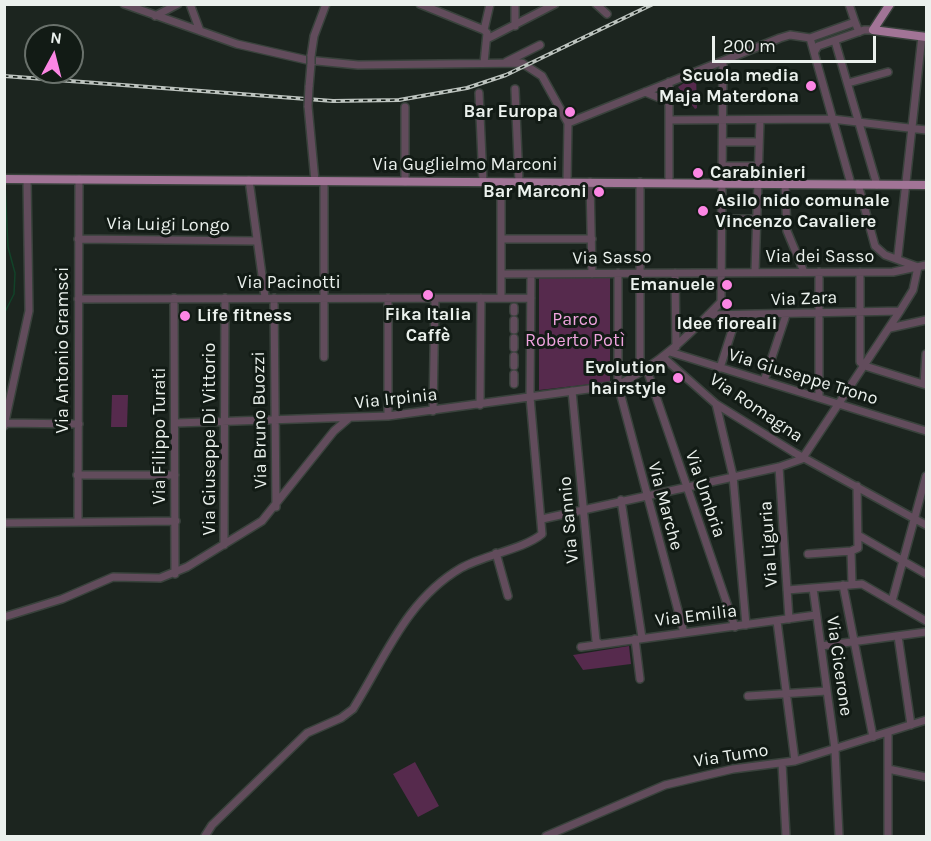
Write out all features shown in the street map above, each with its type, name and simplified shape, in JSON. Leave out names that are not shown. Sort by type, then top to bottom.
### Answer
[{"type":"main road","points":[[890,4],[873,30],[924,37]]},
{"type":"main road","name":"Via Guglielmo Marconi","points":[[8,179],[927,184]]},
{"type":"street","points":[[124,4],[237,44],[306,60],[358,65],[522,63],[542,76],[568,123],[567,182]]},
{"type":"street","points":[[154,16],[178,4]]},
{"type":"street","points":[[190,4],[200,31]]},
{"type":"street","points":[[324,357],[320,181],[308,106],[314,36],[326,4]]},
{"type":"street","points":[[420,4],[435,7],[484,30]]},
{"type":"street","points":[[484,63],[487,39],[484,30],[490,4]]},
{"type":"street","points":[[515,4],[515,26]]},
{"type":"street","points":[[487,39],[555,4]]},
{"type":"street","points":[[596,4],[607,14]]},
{"type":"street","points":[[849,4],[860,32]]},
{"type":"street","points":[[568,123],[780,38],[790,35],[810,38],[855,22]]},
{"type":"street","points":[[815,51],[818,46],[873,30]]},
{"type":"street","points":[[898,255],[924,37]]},
{"type":"street","points":[[542,519],[795,464],[805,457],[866,366],[913,290],[922,266],[885,255],[875,246],[832,119],[810,38]]},
{"type":"street","points":[[835,41],[877,184]]},
{"type":"street","points":[[504,63],[540,45]]},
{"type":"street","name":"Via Irpinia","points":[[176,423],[348,419],[480,405],[514,392],[530,398],[618,385],[670,352],[721,302],[723,61]]},
{"type":"street","points":[[848,83],[888,72]]},
{"type":"street","points":[[669,82],[669,183]]},
{"type":"street","points":[[515,89],[519,182]]},
{"type":"street","points":[[645,92],[669,102]]},
{"type":"street","points":[[479,93],[483,182]]},
{"type":"street","points":[[405,107],[405,182]]},
{"type":"street","points":[[669,120],[832,119],[927,130]]},
{"type":"street","points":[[755,272],[760,120]]},
{"type":"street","points":[[724,142],[759,142]]},
{"type":"street","points":[[723,166],[758,166]]},
{"type":"street","points":[[27,179],[29,311],[5,425],[78,424]]},
{"type":"street","name":"Via Antonio Gramsci","points":[[78,521],[79,179]]},
{"type":"street","points":[[249,180],[265,297]]},
{"type":"street","points":[[501,182],[501,298]]},
{"type":"street","points":[[590,182],[592,274]]},
{"type":"street","name":"Via Umbria","points":[[640,182],[643,369],[735,627]]},
{"type":"street","points":[[784,184],[787,231],[804,272]]},
{"type":"street","points":[[723,219],[756,219]]},
{"type":"street","points":[[502,238],[592,239]]},
{"type":"street","name":"Via Luigi Longo","points":[[78,239],[257,241]]},
{"type":"street","name":"Via dei Sasso","points":[[722,272],[893,272],[922,266]]},
{"type":"street","name":"Via Sasso","points":[[502,274],[722,272]]},
{"type":"street","points":[[819,272],[819,398]]},
{"type":"street","points":[[860,272],[860,362],[866,366],[925,384],[927,354]]},
{"type":"street","name":"Via Marche","points":[[618,273],[618,385],[684,633]]},
{"type":"street","points":[[670,352],[675,273]]},
{"type":"street","points":[[205,837],[212,825],[307,734],[341,718],[353,709],[407,617],[426,595],[463,567],[542,534],[530,398],[531,274]]},
{"type":"street","name":"Via Bruno Buozzi","points":[[274,297],[276,507]]},
{"type":"street","name":"Via Filippo Turati","points":[[174,298],[175,574]]},
{"type":"street","name":"Via Giuseppe Di Vittorio","points":[[224,545],[225,298]]},
{"type":"street","points":[[388,298],[388,416]]},
{"type":"street","points":[[433,411],[435,298]]},
{"type":"street","points":[[480,405],[481,298]]},
{"type":"street","name":"Via Pacinotti","points":[[78,299],[531,298]]},
{"type":"street","name":"Via Zara","points":[[708,315],[900,311]]},
{"type":"street","points":[[514,313],[514,392]]},
{"type":"street","points":[[720,368],[737,315]]},
{"type":"street","points":[[764,381],[786,315]]},
{"type":"street","points":[[890,328],[927,320]]},
{"type":"street","name":"Via Giuseppe Trono","points":[[670,352],[927,431]]},
{"type":"street","name":"Via Romagna","points":[[670,352],[716,404],[927,525]]},
{"type":"street","points":[[618,372],[643,369]]},
{"type":"street","name":"Via Sannio","points":[[572,391],[596,641],[600,644]]},
{"type":"street","points":[[716,404],[733,476],[746,625]]},
{"type":"street","points":[[4,617],[62,599],[113,577],[160,578],[175,574],[262,521],[276,507],[334,431],[348,419]]},
{"type":"street","name":"Via Liguria","points":[[778,467],[789,619]]},
{"type":"street","points":[[78,475],[175,475]]},
{"type":"street","points":[[892,601],[927,476]]},
{"type":"street","points":[[808,555],[851,551],[858,548],[857,486]]},
{"type":"street","points":[[621,500],[638,639],[640,679]]},
{"type":"street","points":[[4,524],[176,521]]},
{"type":"street","points":[[858,536],[927,574]]},
{"type":"street","points":[[851,551],[852,584]]},
{"type":"street","points":[[496,553],[508,596]]},
{"type":"street","points":[[787,590],[862,584],[927,621]]},
{"type":"street","points":[[843,585],[873,737]]},
{"type":"street","name":"Via Cicerone","points":[[813,588],[835,749],[839,837]]},
{"type":"street","name":"Via Emilia","points":[[581,647],[816,615]]},
{"type":"street","points":[[777,621],[795,761]]},
{"type":"street","points":[[821,646],[927,632]]},
{"type":"street","points":[[898,636],[911,725]]},
{"type":"street","points":[[748,696],[827,691]]},
{"type":"street","name":"Via Tumo","points":[[546,837],[665,785],[752,767],[795,761],[927,720]]},
{"type":"street","points":[[888,732],[888,837]]},
{"type":"street","points":[[782,763],[786,837]]},
{"type":"street","points":[[888,769],[927,777]]},
{"type":"green space","points":[[696,75],[697,108],[695,109],[678,87]]},
{"type":"green space","name":"Parco Roberto Potì","points":[[610,277],[610,382],[539,390],[539,278]]},
{"type":"green space","points":[[112,395],[128,395],[127,427],[111,427]]},
{"type":"green space","points":[[629,646],[631,664],[583,670],[573,655]]},
{"type":"green space","points":[[415,762],[439,806],[418,817],[393,774]]},
{"type":"waterway","points":[[4,126],[5,176]]},
{"type":"waterway","points":[[4,314],[14,294],[15,273],[8,247],[5,184]]},
{"type":"railway","points":[[4,76],[333,101],[399,100],[467,88],[506,75],[653,4]]},
{"type":"place","name":"Scuola media Maja Materdona","points":[[811,86]]},
{"type":"place","name":"Bar Europa","points":[[570,112]]},
{"type":"place","name":"Carabinieri","points":[[698,173]]},
{"type":"place","name":"Bar Marconi","points":[[599,192]]},
{"type":"place","name":"Asilo nido comunale Vincenzo Cavaliere","points":[[703,211]]},
{"type":"place","name":"Emanuele","points":[[727,285]]},
{"type":"place","name":"Fika Italia Caffè","points":[[428,295]]},
{"type":"place","name":"Idee floreali","points":[[727,304]]},
{"type":"place","name":"Life fitness","points":[[185,316]]},
{"type":"place","name":"Evolution hairstyle","points":[[678,378]]}]
